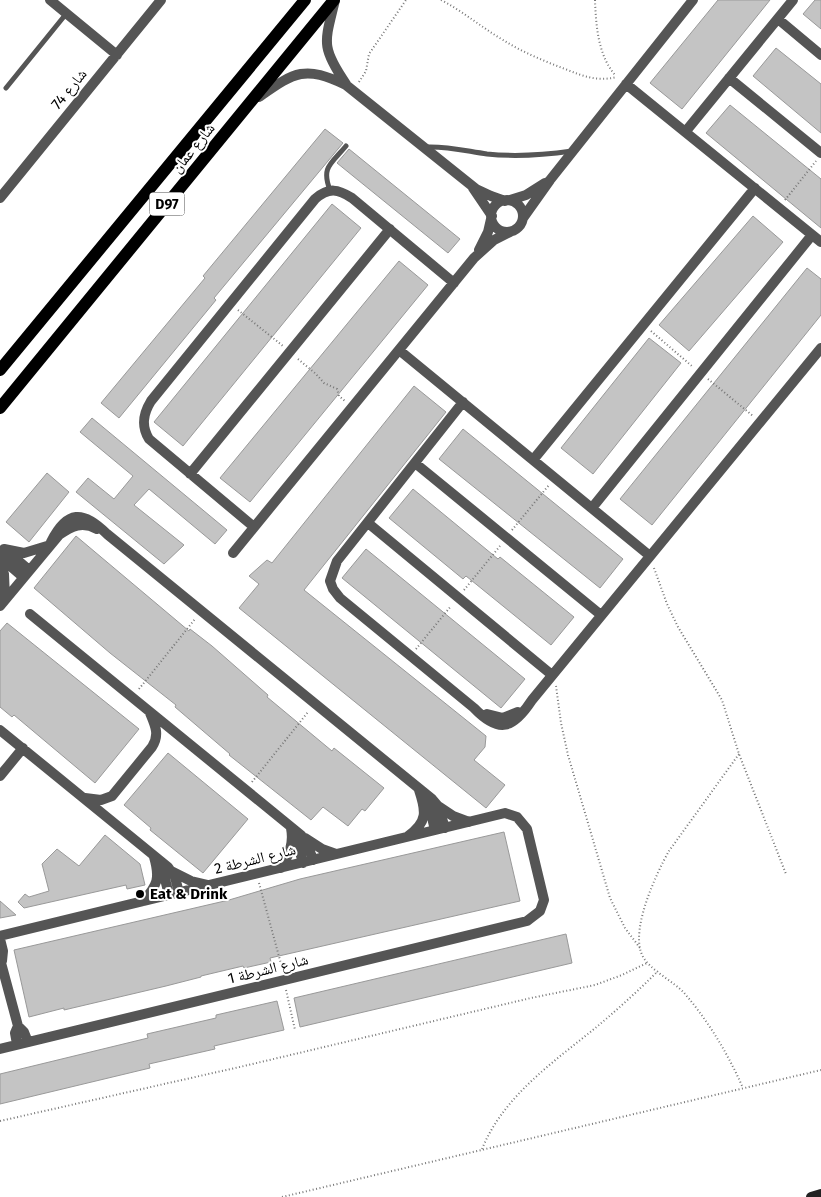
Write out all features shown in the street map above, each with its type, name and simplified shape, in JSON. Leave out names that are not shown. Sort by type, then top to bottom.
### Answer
[{"type":"main road","name":"شارع عمان","points":[[0,370],[305,0]]},
{"type":"main road","name":"شارع عمان","points":[[0,408],[335,0]]},
{"type":"street","points":[[50,0],[117,54]]},
{"type":"street","name":"شارع 74","points":[[0,198],[161,0]]},
{"type":"street","points":[[335,0],[327,37],[327,50],[332,65],[350,87],[469,184],[483,193],[518,205],[523,218]]},
{"type":"street","points":[[233,553],[474,258],[494,240],[518,227],[572,151],[693,0]]},
{"type":"street","points":[[686,131],[793,0]]},
{"type":"street","points":[[778,19],[821,55]]},
{"type":"street","points":[[252,102],[281,81],[302,73],[326,75],[350,87]]},
{"type":"street","points":[[729,78],[821,154]]},
{"type":"street","points":[[626,84],[821,242]]},
{"type":"street","points":[[474,258],[488,232],[496,205],[526,195],[550,180]]},
{"type":"street","points":[[469,184],[492,218],[493,223],[500,230],[510,232]]},
{"type":"street","points":[[533,460],[755,188]]},
{"type":"street","points":[[254,528],[149,439],[143,421],[148,406],[315,199],[330,190],[342,191],[454,282]]},
{"type":"street","points":[[190,474],[390,229]]},
{"type":"street","points":[[592,508],[812,235]]},
{"type":"street","points":[[463,402],[337,561],[331,575],[331,585],[340,598],[474,708],[491,716],[503,718],[515,714],[532,700],[821,348]]},
{"type":"street","points":[[399,350],[650,556]]},
{"type":"street","points":[[415,462],[601,615]]},
{"type":"street","points":[[368,523],[552,675]]},
{"type":"street","points":[[3,603],[50,544],[68,528],[87,525],[107,534],[438,806],[453,816],[470,822]]},
{"type":"street","points":[[1,553],[24,552],[50,544]]},
{"type":"street","points":[[1,553],[26,574]]},
{"type":"street","points":[[1,553],[4,574],[3,603]]},
{"type":"street","points":[[30,614],[291,828],[315,846],[337,855]]},
{"type":"street","points":[[84,798],[101,800],[112,796],[152,747],[156,740],[157,731],[150,712]]},
{"type":"street","points":[[0,730],[171,871],[192,881],[209,886]]},
{"type":"street","points":[[0,776],[23,748]]},
{"type":"street","points":[[423,792],[440,829]]},
{"type":"street","points":[[404,838],[416,830],[423,818],[423,792]]},
{"type":"street","points":[[438,806],[440,829]]},
{"type":"street","name":"شارع الشرطة 2","points":[[0,937],[506,813],[517,817],[525,825],[528,833],[544,900],[540,912]]},
{"type":"street","points":[[291,828],[308,862]]},
{"type":"street","points":[[281,868],[292,847],[291,828]]},
{"type":"street","points":[[302,836],[308,846],[308,862]]},
{"type":"street","points":[[157,860],[174,894]]},
{"type":"street","points":[[143,901],[152,892],[157,880],[157,860]]},
{"type":"street","points":[[171,871],[175,877],[174,894]]},
{"type":"street","name":"شارع الشرطة 1","points":[[0,1048],[527,922],[540,912]]},
{"type":"street","points":[[0,937],[3,951],[1,960],[18,1026],[24,1032],[28,1042]]},
{"type":"street","points":[[17,1044],[15,1033],[18,1026]]},
{"type":"street","points":[[811,1197],[821,1194]]},
{"type":"lane","points":[[6,88],[66,14]]},
{"type":"lane","points":[[330,190],[326,180],[326,171],[346,146]]},
{"type":"lane","points":[[424,147],[447,147],[507,155],[542,155],[572,151]]},
{"type":"path","points":[[350,87],[365,74],[369,54],[406,0]]},
{"type":"path","points":[[442,0],[502,39],[530,54],[590,78],[603,80],[617,77]]},
{"type":"path","points":[[595,0],[597,26],[604,60],[617,77],[626,84]]},
{"type":"path","points":[[779,207],[821,154]]},
{"type":"path","points":[[410,656],[555,478]]},
{"type":"path","points":[[650,556],[667,604],[678,627],[722,700],[739,754],[786,874]]},
{"type":"path","points":[[132,697],[202,612]]},
{"type":"path","points":[[552,675],[558,690],[561,723],[570,764],[610,898],[624,928],[640,948],[647,963],[681,990],[700,1013],[725,1051],[743,1088]]},
{"type":"path","points":[[246,790],[314,704]]},
{"type":"path","points":[[640,948],[641,921],[662,864],[739,754]]},
{"type":"path","points":[[257,874],[295,1030]]},
{"type":"path","points":[[0,1121],[531,998],[595,985],[647,963]]},
{"type":"path","points":[[482,1149],[492,1127],[517,1095],[658,971]]},
{"type":"path","points":[[282,1197],[821,1070]]},
{"type":"building","points":[[718,0],[770,0],[682,109],[650,83]]},
{"type":"building","points":[[815,0],[821,0],[821,29],[803,14]]},
{"type":"building","points":[[776,48],[821,84],[821,133],[753,76]]},
{"type":"building","points":[[730,105],[821,179],[821,228],[706,133]]},
{"type":"building","points":[[325,129],[343,143],[214,298],[216,300],[119,418],[101,403]]},
{"type":"building","points":[[349,149],[460,239],[448,253],[337,163]]},
{"type":"building","points":[[332,204],[361,228],[183,446],[154,422]]},
{"type":"building","points":[[753,216],[783,242],[689,351],[659,325]]},
{"type":"building","points":[[399,261],[428,285],[250,502],[220,478]]},
{"type":"building","points":[[807,268],[821,279],[821,315],[652,525],[620,499]]},
{"type":"building","points":[[649,338],[681,363],[593,474],[561,448]]},
{"type":"building","points":[[414,386],[446,412],[304,590],[486,736],[485,747],[474,760],[505,785],[486,808],[239,608],[259,584],[249,576],[267,560],[272,563]]},
{"type":"building","points":[[92,418],[227,530],[215,544],[149,489],[134,505],[184,545],[164,564],[76,492],[88,478],[114,499],[133,476],[80,432]]},
{"type":"building","points":[[463,429],[623,559],[600,588],[439,459]]},
{"type":"building","points":[[47,473],[69,492],[29,542],[6,522]]},
{"type":"building","points":[[413,489],[498,559],[500,557],[574,617],[551,645],[466,576],[463,579],[389,518]]},
{"type":"building","points":[[76,536],[189,631],[190,629],[212,646],[268,695],[267,697],[332,751],[334,748],[384,788],[365,811],[362,809],[348,826],[323,807],[311,820],[229,755],[175,707],[176,705],[110,653],[34,588]]},
{"type":"building","points":[[366,549],[525,679],[501,708],[342,578]]},
{"type":"building","points":[[7,623],[139,729],[95,783],[14,715],[12,717],[0,707],[0,631]]},
{"type":"building","points":[[168,753],[248,819],[203,873],[150,830],[151,828],[124,805]]},
{"type":"building","points":[[504,832],[520,901],[270,958],[271,962],[244,968],[243,966],[166,986],[29,1017],[14,950],[229,900],[300,879]]},
{"type":"building","points":[[105,835],[140,864],[145,885],[127,889],[126,885],[24,908],[18,902],[25,894],[29,897],[49,891],[42,864],[57,849],[79,866]]},
{"type":"building","points":[[0,901],[16,915],[0,918]]},
{"type":"building","points":[[566,934],[572,963],[300,1027],[294,998]]},
{"type":"building","points":[[277,1001],[284,1030],[214,1046],[215,1049],[149,1064],[150,1068],[0,1104],[0,1074],[148,1038],[147,1034]]},
{"type":"place","name":"Eat & Drink","points":[[140,894]]}]
